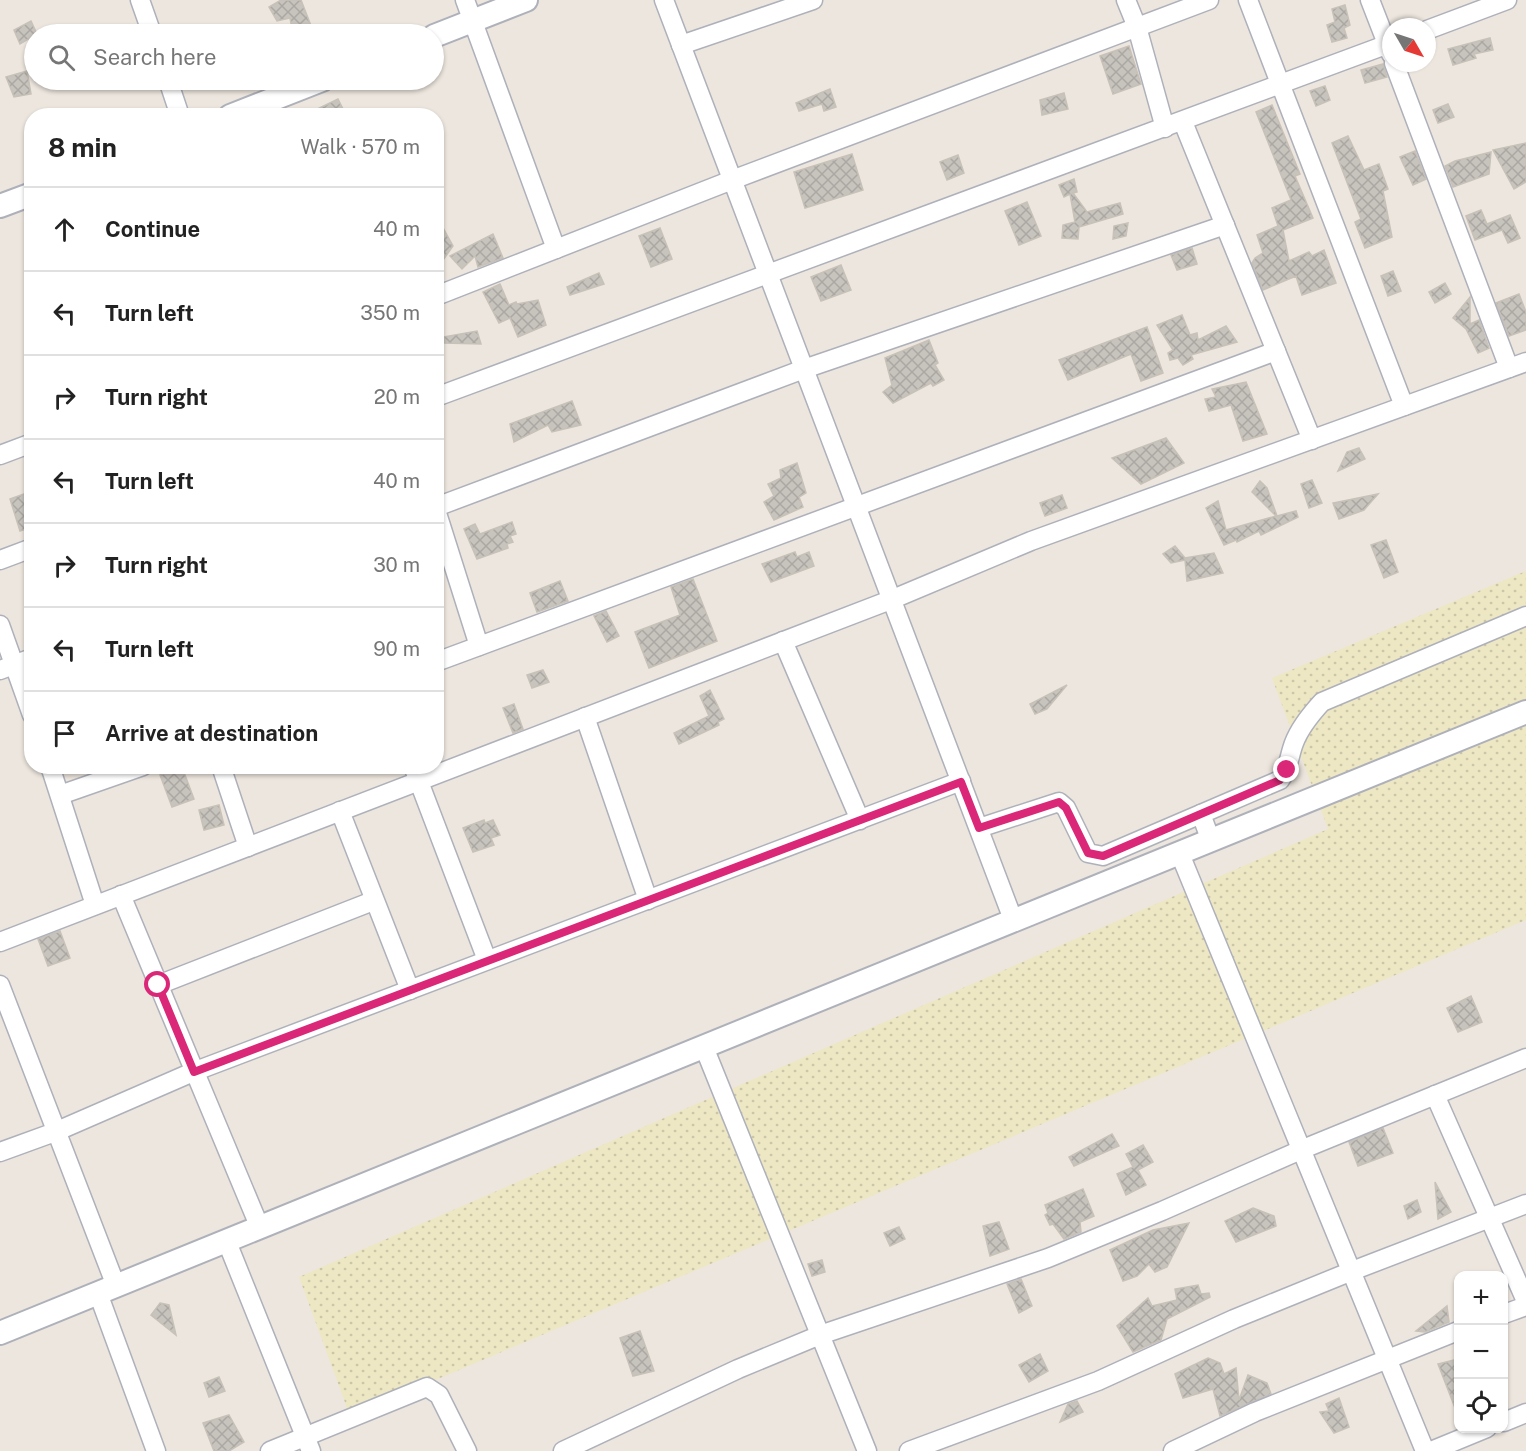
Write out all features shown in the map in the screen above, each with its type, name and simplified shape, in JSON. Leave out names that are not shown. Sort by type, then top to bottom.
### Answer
[{"type":"street","points":[[140,0],[148,24]]},
{"type":"street","points":[[444,29],[469,10],[526,0]]},
{"type":"street","points":[[664,0],[1014,922]]},
{"type":"street","points":[[681,45],[813,0]]},
{"type":"street","points":[[1126,0],[1137,27],[1165,128]]},
{"type":"street","points":[[444,293],[732,180],[1209,0]]},
{"type":"street","points":[[1248,0],[1404,406]]},
{"type":"street","points":[[1370,0],[1382,29]]},
{"type":"street","points":[[1436,27],[1507,0]]},
{"type":"street","points":[[469,10],[556,249]]},
{"type":"street","points":[[444,394],[1282,85],[1382,51]]},
{"type":"street","points":[[444,765],[585,717],[893,599],[1031,541],[1517,365],[1398,72]]},
{"type":"street","points":[[171,90],[177,108]]},
{"type":"street","points":[[250,108],[296,90]]},
{"type":"street","points":[[1183,122],[1312,440]]},
{"type":"street","points":[[0,206],[24,197]]},
{"type":"street","points":[[444,505],[804,369],[1225,225]]},
{"type":"street","points":[[444,659],[856,504],[1276,351]]},
{"type":"street","points":[[0,455],[24,446]]},
{"type":"street","points":[[444,534],[479,646]]},
{"type":"street","points":[[0,560],[24,551]]},
{"type":"street","points":[[979,828],[1059,802],[1066,808],[1088,853],[1103,856],[1280,780],[1287,770],[1294,742],[1308,718],[1322,702],[1526,616]]},
{"type":"street","points":[[0,625],[7,667],[24,700]]},
{"type":"street","points":[[783,641],[860,820]]},
{"type":"street","points":[[7,667],[24,661]]},
{"type":"street","points":[[6,1327],[107,1290],[226,1242],[1526,712]]},
{"type":"street","points":[[585,717],[648,900]]},
{"type":"street","points":[[53,774],[95,905]]},
{"type":"street","points":[[60,795],[120,774]]},
{"type":"street","points":[[224,774],[248,847]]},
{"type":"street","points":[[0,942],[340,812],[416,774],[487,960]]},
{"type":"street","points":[[0,1152],[55,1132],[194,1072],[961,782]]},
{"type":"street","points":[[340,812],[373,901],[410,990]]},
{"type":"street","points":[[1202,814],[1211,841]]},
{"type":"street","points":[[1180,854],[1425,1451]]},
{"type":"street","points":[[121,895],[260,1228]]},
{"type":"street","points":[[158,985],[373,901]]},
{"type":"street","points":[[0,985],[55,1132],[107,1290],[156,1451]]},
{"type":"street","points":[[705,1047],[867,1451]]},
{"type":"street","points":[[563,1451],[738,1369],[820,1335],[1048,1258],[1303,1149],[1526,1058]]},
{"type":"street","points":[[1436,1095],[1526,1301]]},
{"type":"street","points":[[909,1451],[1098,1381],[1234,1319],[1526,1204]]},
{"type":"street","points":[[226,1242],[308,1444]]},
{"type":"street","points":[[1508,1312],[1526,1306]]},
{"type":"street","points":[[1173,1451],[1255,1412],[1454,1333]]},
{"type":"street","points":[[270,1451],[308,1444],[427,1387],[439,1395],[467,1451]]},
{"type":"street","points":[[1508,1420],[1526,1413]]},
{"type":"street","points":[[1431,1451],[1475,1433]]},
{"type":"sand","points":[[1526,571],[1526,920],[350,1416],[299,1277],[1328,829],[1272,678]]},
{"type":"building","points":[[281,0],[301,0],[310,24],[291,24],[290,18],[277,21],[269,7]]},
{"type":"building","points":[[1345,5],[1350,25],[1344,28],[1347,38],[1332,42],[1327,25],[1335,22],[1332,9]]},
{"type":"building","points":[[24,25],[24,42],[20,44],[14,30]]},
{"type":"building","points":[[1490,38],[1493,50],[1474,54],[1476,58],[1453,65],[1448,49]]},
{"type":"building","points":[[1129,46],[1141,84],[1113,94],[1100,56]]},
{"type":"building","points":[[1382,64],[1382,72],[1385,72],[1387,77],[1365,83],[1361,70]]},
{"type":"building","points":[[24,72],[24,90],[30,90],[31,94],[14,97],[6,77]]},
{"type":"building","points":[[1325,86],[1330,100],[1316,106],[1310,91]]},
{"type":"building","points":[[830,89],[836,107],[824,111],[822,104],[799,111],[796,103]]},
{"type":"building","points":[[1064,93],[1068,109],[1042,115],[1040,100]]},
{"type":"building","points":[[338,99],[342,108],[319,108]]},
{"type":"building","points":[[1448,104],[1454,117],[1438,123],[1433,110]]},
{"type":"building","points":[[1272,105],[1300,174],[1295,176],[1313,218],[1283,230],[1289,261],[1309,252],[1312,256],[1324,250],[1336,283],[1302,295],[1296,276],[1263,290],[1252,263],[1263,253],[1257,235],[1278,226],[1272,208],[1291,200],[1256,112]]},
{"type":"building","points":[[1348,136],[1364,170],[1379,164],[1388,189],[1383,191],[1392,237],[1365,248],[1355,222],[1361,219],[1332,143]]},
{"type":"building","points":[[1526,143],[1526,182],[1514,189],[1493,150]]},
{"type":"building","points":[[1415,151],[1426,179],[1413,185],[1400,157]]},
{"type":"building","points":[[1491,152],[1489,174],[1453,187],[1445,166],[1455,161]]},
{"type":"building","points":[[852,154],[863,190],[805,208],[794,172]]},
{"type":"building","points":[[958,155],[964,173],[947,180],[940,162]]},
{"type":"building","points":[[1074,179],[1077,192],[1073,193],[1087,212],[1120,203],[1123,214],[1079,227],[1078,239],[1062,238],[1063,225],[1075,222],[1070,194],[1064,197],[1059,185]]},
{"type":"building","points":[[1027,202],[1041,236],[1019,245],[1005,211]]},
{"type":"building","points":[[1481,210],[1487,224],[1510,215],[1520,238],[1508,243],[1502,230],[1475,240],[1466,216]]},
{"type":"building","points":[[1128,223],[1126,236],[1113,239],[1114,226]]},
{"type":"building","points":[[660,228],[672,259],[651,267],[639,236]]},
{"type":"building","points":[[444,230],[453,246],[444,259]]},
{"type":"building","points":[[493,234],[503,258],[478,267],[475,256],[462,269],[450,256]]},
{"type":"building","points":[[1192,248],[1197,264],[1177,270],[1171,255]]},
{"type":"building","points":[[841,265],[851,290],[821,301],[811,277]]},
{"type":"building","points":[[1393,271],[1401,291],[1388,296],[1381,276]]},
{"type":"building","points":[[599,273],[604,284],[570,295],[567,287]]},
{"type":"building","points":[[1445,283],[1451,294],[1435,303],[1429,292]]},
{"type":"building","points":[[500,284],[509,305],[538,300],[546,325],[518,337],[510,318],[499,323],[483,292]]},
{"type":"building","points":[[1519,294],[1526,312],[1526,330],[1509,336],[1496,303]]},
{"type":"building","points":[[1470,297],[1470,324],[1479,320],[1489,348],[1478,353],[1466,329],[1453,318]]},
{"type":"building","points":[[1182,315],[1190,335],[1197,333],[1198,340],[1226,326],[1237,342],[1191,355],[1193,359],[1183,365],[1178,358],[1170,360],[1168,353],[1173,350],[1157,325]]},
{"type":"building","points":[[1147,327],[1163,373],[1141,381],[1131,354],[1068,380],[1059,360]]},
{"type":"building","points":[[477,331],[481,344],[444,343],[444,337]]},
{"type":"building","points":[[929,340],[938,363],[935,365],[944,380],[933,386],[931,383],[893,403],[883,392],[892,385],[885,358]]},
{"type":"building","points":[[1246,382],[1267,434],[1243,441],[1231,405],[1209,411],[1205,399],[1216,397],[1212,389]]},
{"type":"building","points":[[572,401],[581,425],[552,432],[548,425],[514,442],[510,424]]},
{"type":"building","points":[[1166,438],[1184,463],[1141,484],[1112,458]]},
{"type":"building","points":[[1359,448],[1365,459],[1338,471],[1347,452]]},
{"type":"building","points":[[797,463],[806,493],[799,497],[803,507],[774,520],[764,502],[774,496],[768,484],[781,478],[780,470]]},
{"type":"building","points":[[1312,480],[1322,503],[1309,508],[1301,484]]},
{"type":"building","points":[[1260,481],[1267,488],[1277,516],[1296,511],[1298,517],[1261,535],[1259,531],[1237,542],[1236,540],[1224,545],[1206,508],[1218,501],[1226,530],[1276,516],[1252,492]]},
{"type":"building","points":[[24,494],[24,530],[20,531],[10,499]]},
{"type":"building","points":[[1378,494],[1364,510],[1339,519],[1333,503]]},
{"type":"building","points":[[1062,495],[1067,508],[1045,516],[1040,503]]},
{"type":"building","points":[[512,522],[516,534],[510,536],[513,542],[507,544],[508,548],[477,559],[464,529],[475,524],[480,534]]},
{"type":"building","points":[[1386,540],[1398,572],[1384,578],[1371,545]]},
{"type":"building","points":[[1175,546],[1185,558],[1214,553],[1223,573],[1187,581],[1185,560],[1171,563],[1163,554]]},
{"type":"building","points":[[795,552],[797,557],[809,552],[814,566],[771,582],[762,564]]},
{"type":"building","points":[[693,579],[717,641],[649,668],[635,632],[680,615],[671,587]]},
{"type":"building","points":[[560,581],[568,601],[537,612],[530,593]]},
{"type":"building","points":[[606,611],[619,636],[607,642],[594,616]]},
{"type":"building","points":[[543,670],[549,682],[532,688],[527,675]]},
{"type":"building","points":[[1067,685],[1047,709],[1035,714],[1030,704]]},
{"type":"building","points":[[710,690],[724,719],[718,722],[719,725],[679,744],[674,733],[709,716],[700,696]]},
{"type":"building","points":[[514,704],[523,729],[513,733],[503,708]]},
{"type":"building","points":[[185,774],[194,799],[172,807],[160,775]]},
{"type":"building","points":[[219,805],[224,825],[204,830],[199,810]]},
{"type":"building","points":[[484,820],[485,823],[493,820],[500,835],[491,838],[494,845],[473,852],[463,828]]},
{"type":"building","points":[[60,931],[70,958],[48,966],[38,939]]},
{"type":"building","points":[[1471,996],[1482,1022],[1458,1032],[1447,1008]]},
{"type":"building","points":[[1383,1128],[1393,1153],[1358,1166],[1349,1142]]},
{"type":"building","points":[[1112,1134],[1119,1146],[1074,1166],[1069,1157]]},
{"type":"building","points":[[1143,1145],[1153,1162],[1138,1170],[1146,1185],[1126,1195],[1117,1174],[1133,1167],[1126,1154]]},
{"type":"building","points":[[1435,1182],[1451,1212],[1438,1219]]},
{"type":"building","points":[[1083,1189],[1094,1216],[1080,1222],[1081,1232],[1064,1239],[1053,1224],[1050,1225],[1045,1215],[1048,1213],[1045,1205]]},
{"type":"building","points":[[1417,1200],[1421,1212],[1408,1219],[1404,1206]]},
{"type":"building","points":[[1253,1208],[1274,1216],[1276,1226],[1236,1242],[1225,1221]]},
{"type":"building","points":[[999,1222],[1009,1249],[990,1256],[983,1226]]},
{"type":"building","points":[[1189,1223],[1167,1267],[1155,1272],[1149,1264],[1137,1276],[1123,1281],[1110,1250],[1153,1230]]},
{"type":"building","points":[[899,1227],[905,1239],[890,1246],[884,1233]]},
{"type":"building","points":[[822,1260],[825,1272],[812,1276],[808,1264]]},
{"type":"building","points":[[1021,1279],[1032,1306],[1019,1313],[1007,1284]]},
{"type":"building","points":[[1198,1285],[1201,1294],[1209,1293],[1210,1297],[1167,1319],[1161,1340],[1133,1352],[1117,1326],[1148,1298],[1152,1306],[1177,1300],[1175,1289]]},
{"type":"building","points":[[160,1303],[169,1305],[176,1335],[151,1315]]},
{"type":"building","points":[[1447,1306],[1449,1322],[1425,1332],[1416,1331]]},
{"type":"building","points":[[640,1331],[654,1371],[633,1376],[620,1338]]},
{"type":"building","points":[[1040,1354],[1048,1371],[1029,1382],[1019,1365]]},
{"type":"building","points":[[1208,1358],[1220,1363],[1224,1374],[1236,1368],[1239,1400],[1248,1375],[1267,1383],[1271,1394],[1220,1416],[1213,1389],[1183,1398],[1175,1374]]},
{"type":"building","points":[[1454,1360],[1454,1405],[1438,1364]]},
{"type":"building","points":[[219,1377],[225,1391],[209,1397],[204,1383]]},
{"type":"building","points":[[1339,1398],[1349,1427],[1334,1433],[1320,1412],[1329,1411],[1326,1404]]},
{"type":"building","points":[[1077,1401],[1083,1412],[1060,1422],[1068,1404]]},
{"type":"building","points":[[229,1415],[244,1442],[229,1451],[214,1451],[203,1423]]},
{"type":"route","points":[[158,985],[194,1072],[961,782],[979,828],[1059,802],[1066,808],[1088,853],[1103,856],[1280,780],[1287,770]]}]
